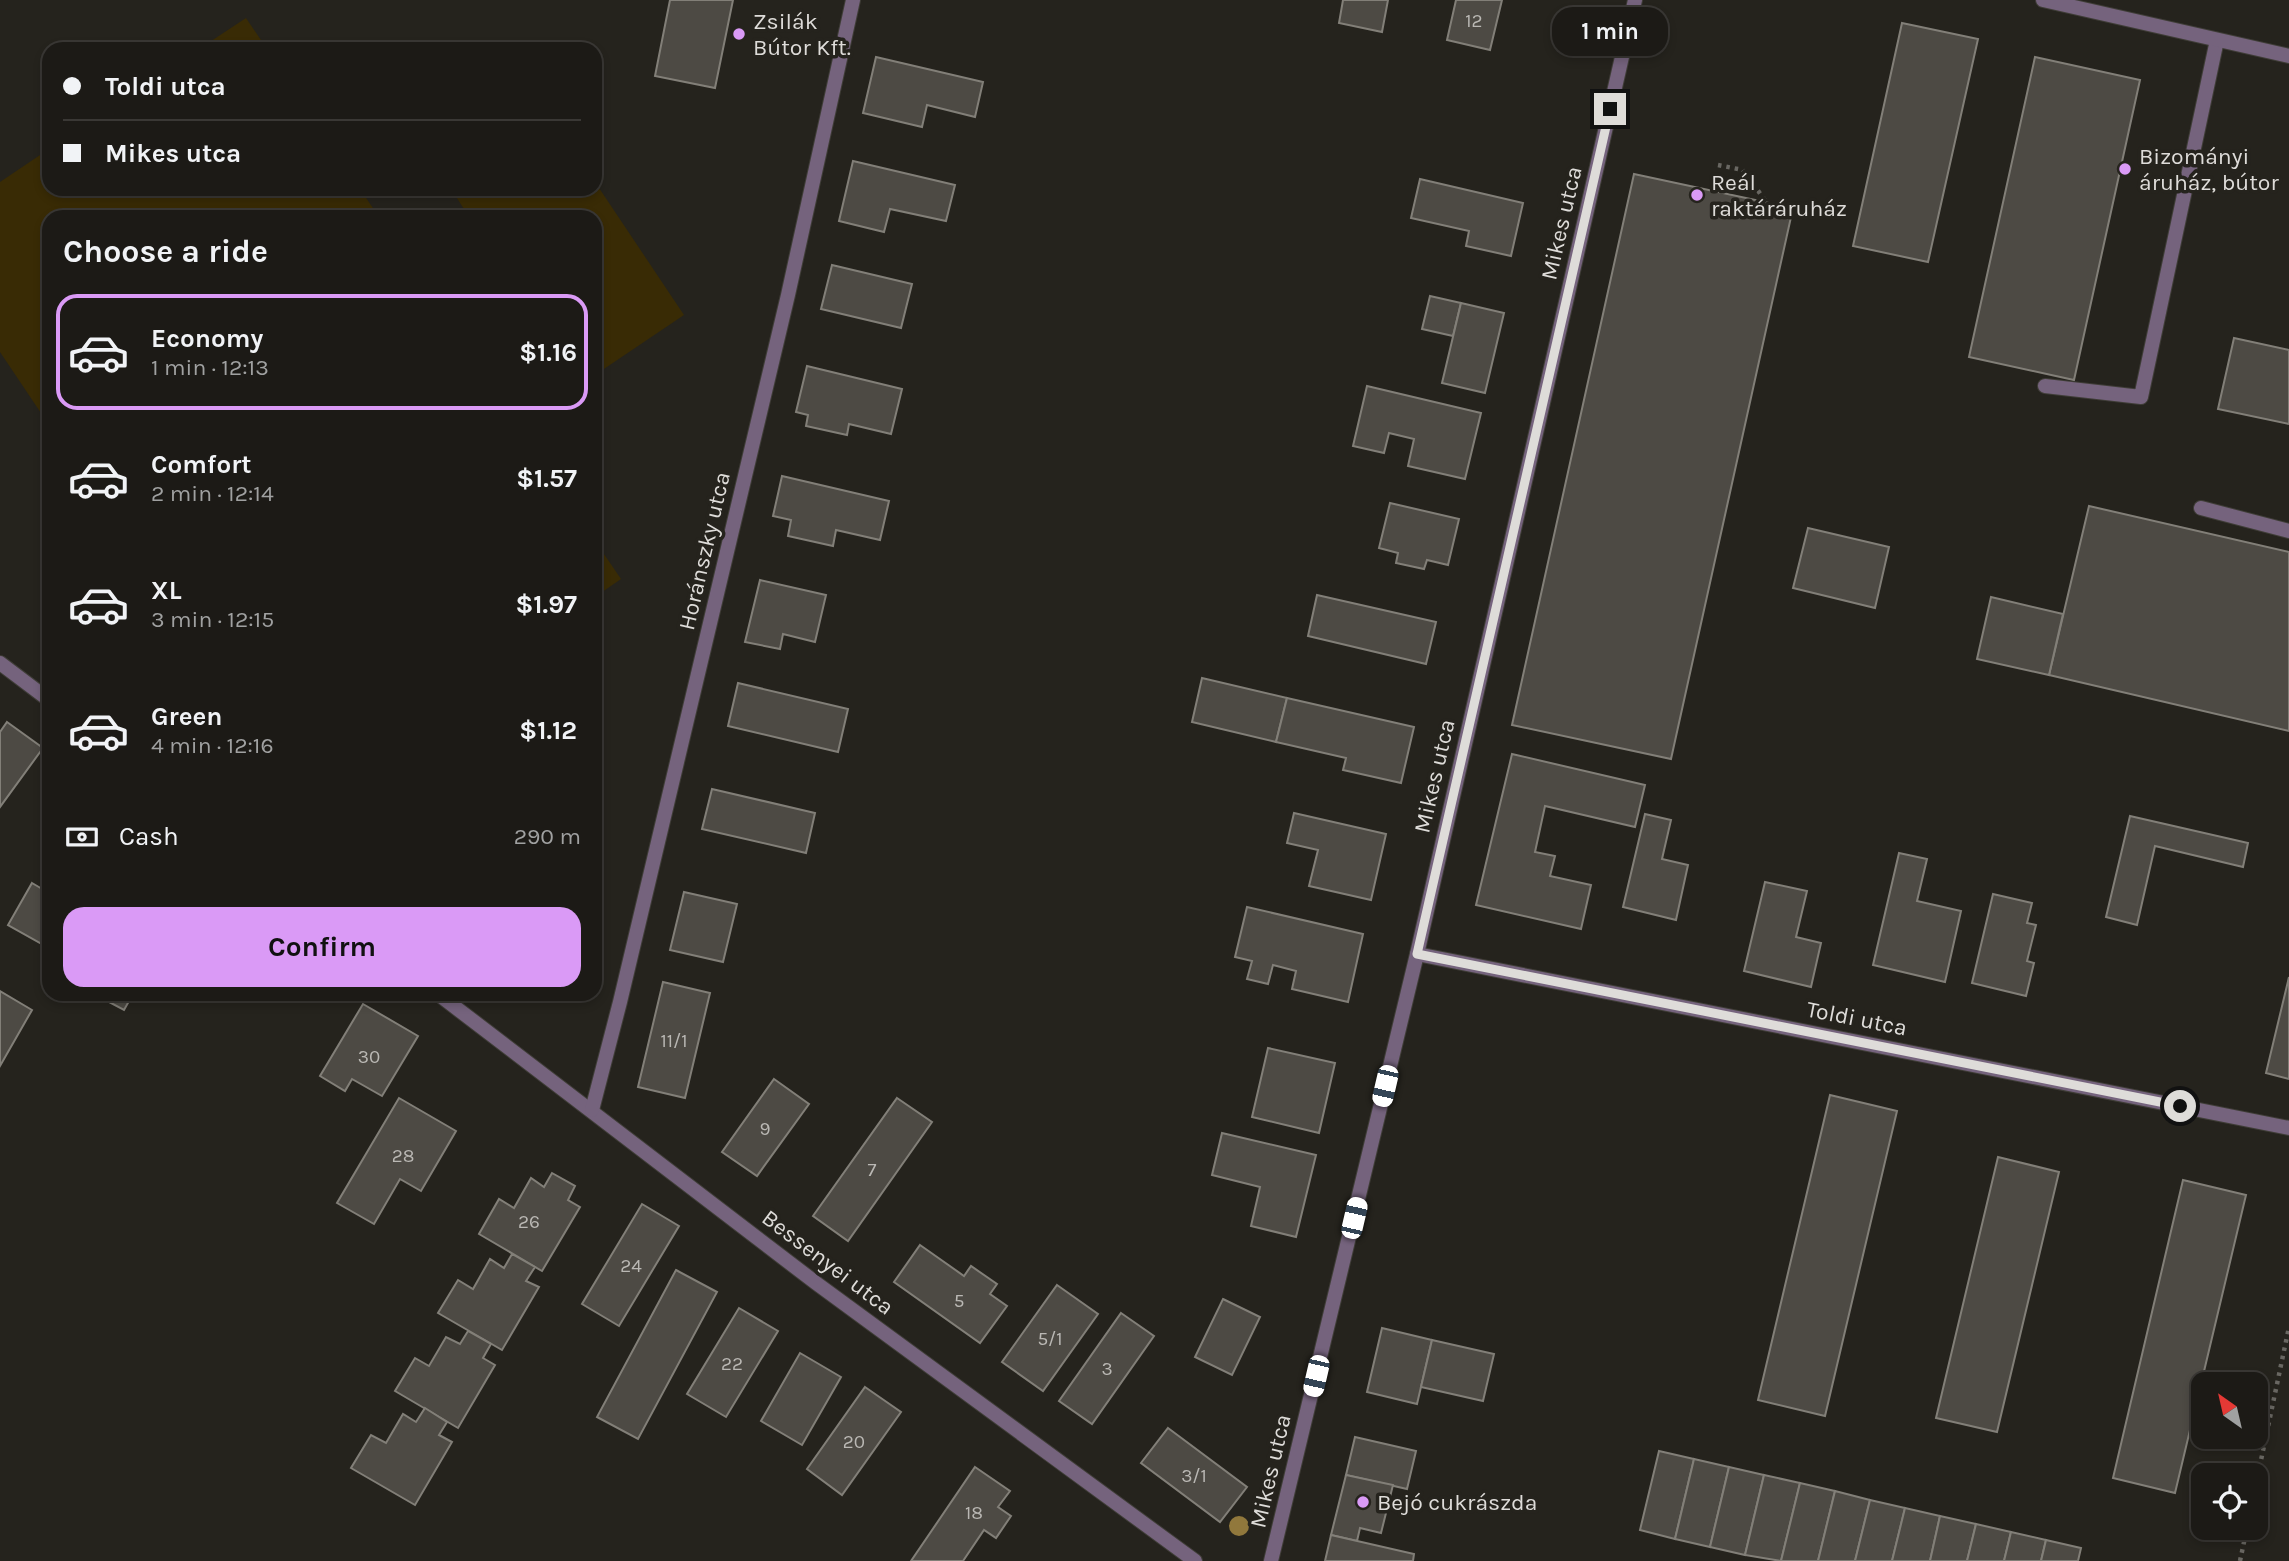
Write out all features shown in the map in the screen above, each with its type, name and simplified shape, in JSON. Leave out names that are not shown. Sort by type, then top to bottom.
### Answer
[{"type":"street","name":"Horánszky utca","points":[[592,1110],[785,308],[853,0]]},
{"type":"street","name":"Mikes utca","points":[[1271,1561],[1417,954],[1635,0]]},
{"type":"street","points":[[2043,0],[2289,56]]},
{"type":"street","points":[[2045,386],[2141,397],[2217,40]]},
{"type":"street","points":[[2201,508],[2289,531]]},
{"type":"street","points":[[0,663],[42,695]]},
{"type":"street","name":"Toldi utca","points":[[1417,954],[2289,1128]]},
{"type":"street","name":"Bessenyei utca","points":[[447,1001],[816,1283],[1195,1561]]},
{"type":"path","points":[[1718,165],[1743,170],[1767,203]]},
{"type":"path","points":[[2260,1463],[2289,1327]]},
{"type":"path","points":[[2239,1561],[2244,1540]]},
{"type":"shaded area","points":[[246,18],[262,42],[210,42]]},
{"type":"shaded area","points":[[42,154],[42,196],[365,196],[374,210],[42,210],[42,415],[0,352],[0,182]]},
{"type":"shaded area","points":[[602,192],[684,315],[602,370],[602,210],[465,210],[456,196],[602,196]]},
{"type":"shaded area","points":[[602,551],[621,579],[602,592]]},
{"type":"building","points":[[670,0],[733,0],[715,88],[655,76]]},
{"type":"building","points":[[1343,0],[1388,0],[1382,32],[1339,23]]},
{"type":"building","points":[[1456,0],[1502,0],[1490,50],[1447,40]]},
{"type":"building","points":[[1902,23],[1978,39],[1928,262],[1853,246]]},
{"type":"building","points":[[876,57],[983,82],[975,117],[927,105],[922,127],[863,113]]},
{"type":"building","points":[[2035,57],[2140,80],[2074,380],[1969,357]]},
{"type":"building","points":[[853,161],[955,185],[946,221],[890,209],[884,232],[839,221]]},
{"type":"building","points":[[1634,174],[1793,208],[1671,759],[1512,725]]},
{"type":"building","points":[[1420,179],[1523,203],[1511,256],[1466,246],[1469,231],[1411,218]]},
{"type":"building","points":[[832,265],[912,284],[901,328],[821,309]]},
{"type":"building","points":[[1430,296],[1461,303],[1453,336],[1422,329]]},
{"type":"building","points":[[1461,303],[1504,313],[1485,393],[1442,383]]},
{"type":"building","points":[[2234,338],[2289,350],[2289,424],[2218,409]]},
{"type":"building","points":[[807,366],[902,389],[891,434],[849,424],[847,435],[806,426],[808,415],[796,412]]},
{"type":"building","points":[[1367,386],[1481,413],[1465,479],[1408,466],[1414,439],[1389,433],[1384,453],[1353,446]]},
{"type":"building","points":[[782,476],[889,501],[880,540],[836,530],[833,546],[788,536],[791,520],[773,516]]},
{"type":"building","points":[[1390,503],[1459,519],[1448,565],[1427,560],[1424,569],[1396,563],[1398,553],[1379,548]]},
{"type":"building","points":[[2089,506],[2289,552],[2289,731],[2049,675]]},
{"type":"building","points":[[1808,528],[1889,547],[1875,608],[1793,588]]},
{"type":"building","points":[[760,580],[826,595],[815,642],[783,634],[780,649],[745,642]]},
{"type":"building","points":[[1317,595],[1436,622],[1426,664],[1308,636]]},
{"type":"building","points":[[1991,597],[2063,614],[2049,675],[1977,659]]},
{"type":"building","points":[[1202,678],[1287,698],[1276,742],[1192,722]]},
{"type":"building","points":[[738,683],[848,709],[838,752],[728,726]]},
{"type":"building","points":[[1287,698],[1414,727],[1401,783],[1343,770],[1346,758],[1276,742]]},
{"type":"building","points":[[7,722],[42,749],[0,807],[0,732]]},
{"type":"building","points":[[1512,754],[1645,785],[1635,827],[1545,806],[1535,852],[1555,856],[1550,876],[1591,885],[1581,929],[1476,905]]},
{"type":"building","points":[[712,789],[815,813],[806,853],[702,829]]},
{"type":"building","points":[[1294,813],[1386,834],[1371,900],[1309,886],[1318,850],[1287,843]]},
{"type":"building","points":[[1645,814],[1671,820],[1662,859],[1688,865],[1676,920],[1623,907]]},
{"type":"building","points":[[2130,816],[2248,843],[2243,867],[2155,846],[2137,925],[2106,917]]},
{"type":"building","points":[[1899,853],[1927,859],[1917,901],[1961,911],[1945,982],[1873,965]]},
{"type":"building","points":[[1765,882],[1807,891],[1796,937],[1821,943],[1811,987],[1744,971]]},
{"type":"building","points":[[32,883],[42,889],[42,944],[8,925]]},
{"type":"building","points":[[684,892],[737,904],[723,962],[670,950]]},
{"type":"building","points":[[1993,894],[2032,903],[2027,923],[2036,925],[2027,961],[2034,963],[2026,996],[1972,983]]},
{"type":"building","points":[[1247,907],[1363,934],[1348,1002],[1292,989],[1296,971],[1273,965],[1268,984],[1247,979],[1252,961],[1235,957]]},
{"type":"building","points":[[2289,977],[2289,1079],[2266,1073]]},
{"type":"building","points":[[663,982],[710,993],[685,1098],[638,1087]]},
{"type":"building","points":[[0,991],[32,1010],[0,1066]]},
{"type":"building","points":[[107,1001],[129,1001],[124,1010]]},
{"type":"building","points":[[363,1004],[418,1036],[382,1096],[352,1079],[345,1091],[320,1076]]},
{"type":"building","points":[[1268,1048],[1335,1063],[1319,1133],[1252,1117]]},
{"type":"building","points":[[774,1079],[809,1104],[757,1176],[722,1152]]},
{"type":"building","points":[[1830,1095],[1897,1111],[1825,1416],[1758,1400]]},
{"type":"building","points":[[399,1098],[456,1131],[421,1191],[400,1179],[374,1224],[337,1203]]},
{"type":"building","points":[[897,1098],[932,1122],[848,1241],[813,1216]]},
{"type":"building","points":[[1222,1133],[1316,1155],[1296,1237],[1251,1226],[1260,1187],[1212,1175]]},
{"type":"building","points":[[1998,1157],[2059,1172],[1997,1432],[1936,1418]]},
{"type":"building","points":[[552,1173],[575,1186],[568,1200],[580,1207],[542,1271],[479,1234],[499,1199],[514,1208],[531,1178],[544,1187]]},
{"type":"building","points":[[2183,1180],[2246,1195],[2204,1372],[2191,1372],[2191,1426],[2175,1493],[2113,1478]]},
{"type":"building","points":[[642,1204],[679,1226],[619,1326],[582,1304]]},
{"type":"building","points":[[920,1245],[964,1276],[971,1266],[997,1284],[990,1294],[1007,1306],[980,1343],[894,1282]]},
{"type":"building","points":[[512,1254],[535,1267],[526,1281],[539,1287],[502,1350],[438,1313],[458,1280],[473,1289],[490,1259],[504,1268]]},
{"type":"building","points":[[676,1270],[717,1292],[638,1439],[597,1417]]},
{"type":"building","points":[[1057,1285],[1098,1314],[1043,1391],[1002,1362]]},
{"type":"building","points":[[1223,1299],[1260,1317],[1232,1375],[1195,1357]]},
{"type":"building","points":[[739,1308],[778,1331],[726,1417],[687,1394]]},
{"type":"building","points":[[1121,1313],[1154,1336],[1092,1424],[1059,1401]]},
{"type":"building","points":[[1382,1328],[1432,1340],[1417,1404],[1367,1392]]},
{"type":"building","points":[[468,1331],[491,1344],[483,1358],[495,1365],[458,1428],[395,1391],[415,1358],[429,1366],[446,1337],[460,1344]]},
{"type":"building","points":[[1432,1340],[1494,1354],[1483,1401],[1421,1387]]},
{"type":"building","points":[[800,1353],[841,1377],[802,1445],[761,1421]]},
{"type":"building","points":[[865,1387],[901,1412],[842,1495],[807,1469]]},
{"type":"building","points":[[425,1408],[447,1422],[439,1435],[452,1442],[415,1505],[351,1468],[371,1435],[386,1443],[403,1414],[416,1422]]},
{"type":"building","points":[[1168,1428],[1247,1487],[1220,1522],[1141,1463]]},
{"type":"building","points":[[1355,1437],[1416,1451],[1407,1489],[1346,1475]]},
{"type":"building","points":[[1659,1451],[1694,1459],[1675,1539],[1640,1530]]},
{"type":"building","points":[[1694,1459],[1729,1467],[1710,1547],[1675,1539]]},
{"type":"building","points":[[975,1467],[1010,1491],[998,1507],[1011,1516],[996,1538],[984,1530],[963,1561],[911,1561]]},
{"type":"building","points":[[1729,1467],[1764,1475],[1745,1555],[1710,1547]]},
{"type":"building","points":[[1346,1475],[1393,1485],[1381,1533],[1360,1528],[1357,1541],[1331,1535]]},
{"type":"building","points":[[1764,1475],[1800,1483],[1781,1561],[1745,1555]]},
{"type":"building","points":[[1800,1483],[1835,1491],[1818,1561],[1781,1561]]},
{"type":"building","points":[[1835,1491],[1870,1500],[1855,1561],[1818,1561]]},
{"type":"building","points":[[1870,1500],[1905,1508],[1892,1561],[1855,1561]]},
{"type":"building","points":[[1905,1508],[1940,1516],[1930,1561],[1892,1561]]},
{"type":"building","points":[[1940,1516],[1976,1524],[1967,1561],[1930,1561]]},
{"type":"building","points":[[1976,1524],[2011,1532],[2004,1561],[1967,1561]]},
{"type":"building","points":[[2011,1532],[2046,1540],[2041,1561],[2004,1561]]},
{"type":"building","points":[[1331,1535],[1414,1554],[1413,1561],[1325,1561]]},
{"type":"building","points":[[2046,1540],[2081,1548],[2078,1561],[2041,1561]]},
{"type":"place","name":"Zsilák Bútor Kft.","points":[[739,34]]},
{"type":"place","name":"Bizományi áruház, bútor","points":[[2125,169]]},
{"type":"place","name":"Reál raktáráruház","points":[[1697,195]]},
{"type":"place","name":"Bejó cukrászda","points":[[1363,1502]]},
{"type":"route","points":[[1610,109],[1417,954],[2180,1106]]}]
